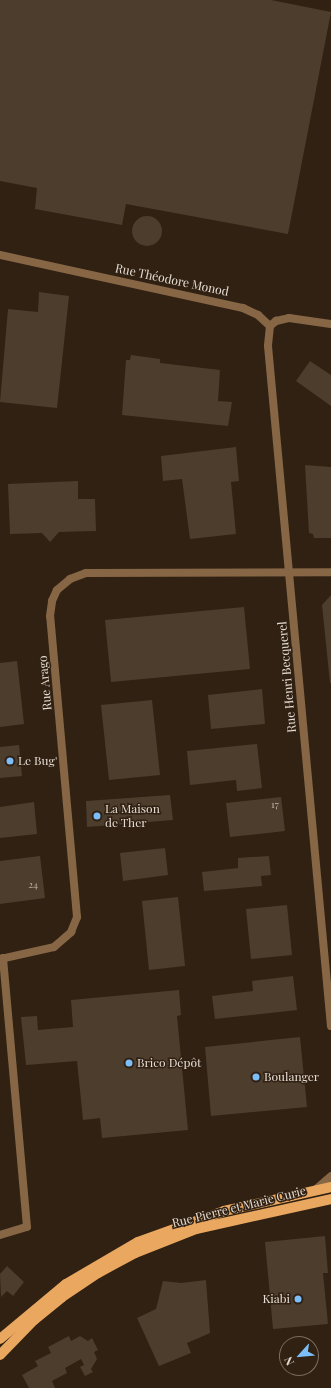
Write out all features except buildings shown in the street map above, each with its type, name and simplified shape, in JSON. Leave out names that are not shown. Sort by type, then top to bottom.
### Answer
[{"type":"main road","name":"Rue Pierre et Marie Curie","points":[[0,1339],[66,1284],[124,1248],[218,1213],[331,1187]]},
{"type":"main road","name":"Rue Pierre et Marie Curie","points":[[0,1355],[34,1320],[62,1297],[98,1273],[135,1253],[196,1229],[331,1199]]},
{"type":"street","name":"Rue Théodore Monod","points":[[0,255],[243,308],[258,315],[270,326]]},
{"type":"street","points":[[270,326],[276,321],[289,318],[331,324]]},
{"type":"street","name":"Rue Henri Becquerel","points":[[270,326],[268,346],[331,1026]]},
{"type":"street","name":"Rue Arago","points":[[1,959],[54,947],[71,932],[77,917],[50,616],[52,601],[57,590],[70,579],[86,573],[331,572]]},
{"type":"street","points":[[0,1235],[27,1227],[1,959]]},
{"type":"street","points":[[314,1191],[331,1176]]},
{"type":"place","name":"Le Bug'","points":[[10,761]]},
{"type":"place","name":"La Maison de Ther","points":[[97,816]]},
{"type":"place","name":"Brico Dépôt","points":[[129,1063]]},
{"type":"place","name":"Boulanger","points":[[256,1077]]},
{"type":"place","name":"Kiabi","points":[[298,1299]]}]
